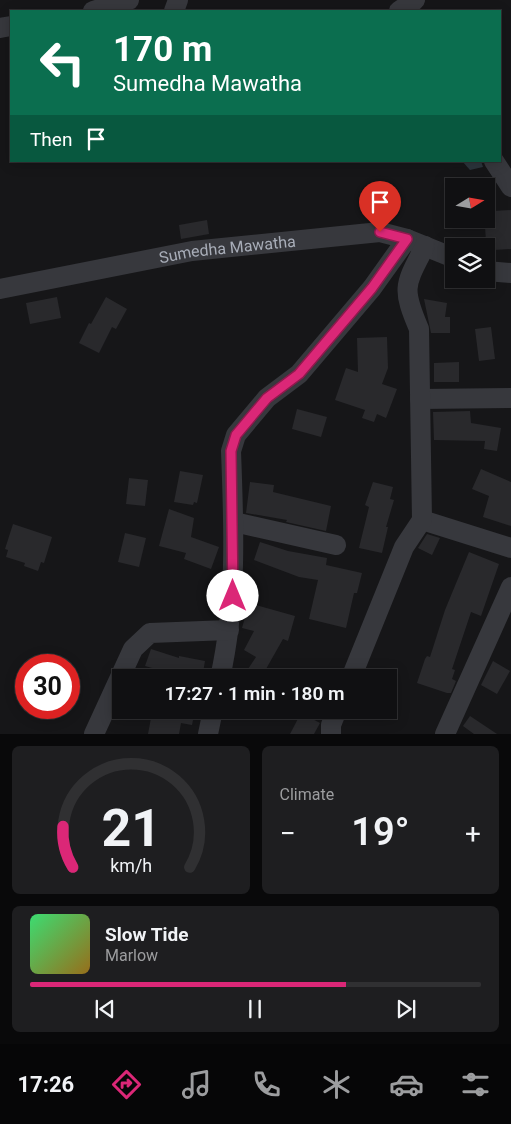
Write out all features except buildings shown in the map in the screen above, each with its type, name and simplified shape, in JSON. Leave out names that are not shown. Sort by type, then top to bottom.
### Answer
[{"type":"street","points":[[97,10],[129,0]]},
{"type":"street","points":[[495,162],[511,187]]},
{"type":"street","name":"Sumedha Mawatha","points":[[1,294],[192,251],[380,232],[416,242],[445,254]]},
{"type":"street","points":[[355,669],[404,547],[422,520],[419,329],[407,303],[407,280],[416,242]]},
{"type":"street","points":[[222,669],[233,596],[234,522],[231,451],[236,435],[267,398],[299,374],[372,288],[416,242]]},
{"type":"street","points":[[495,272],[511,274]]},
{"type":"street","points":[[420,399],[511,398]]},
{"type":"street","points":[[422,520],[511,548]]},
{"type":"street","points":[[234,522],[336,545]]},
{"type":"street","points":[[445,734],[511,587]]},
{"type":"street","points":[[94,734],[133,649],[150,632],[229,630]]},
{"type":"street","points":[[208,734],[211,719]]},
{"type":"street","points":[[330,734],[333,719]]},
{"type":"shaded area","points":[[463,162],[481,162],[483,167],[470,170]]},
{"type":"route","points":[[233,596],[234,522],[231,451],[236,435],[267,398],[299,374],[372,288],[407,239],[380,232]]}]
